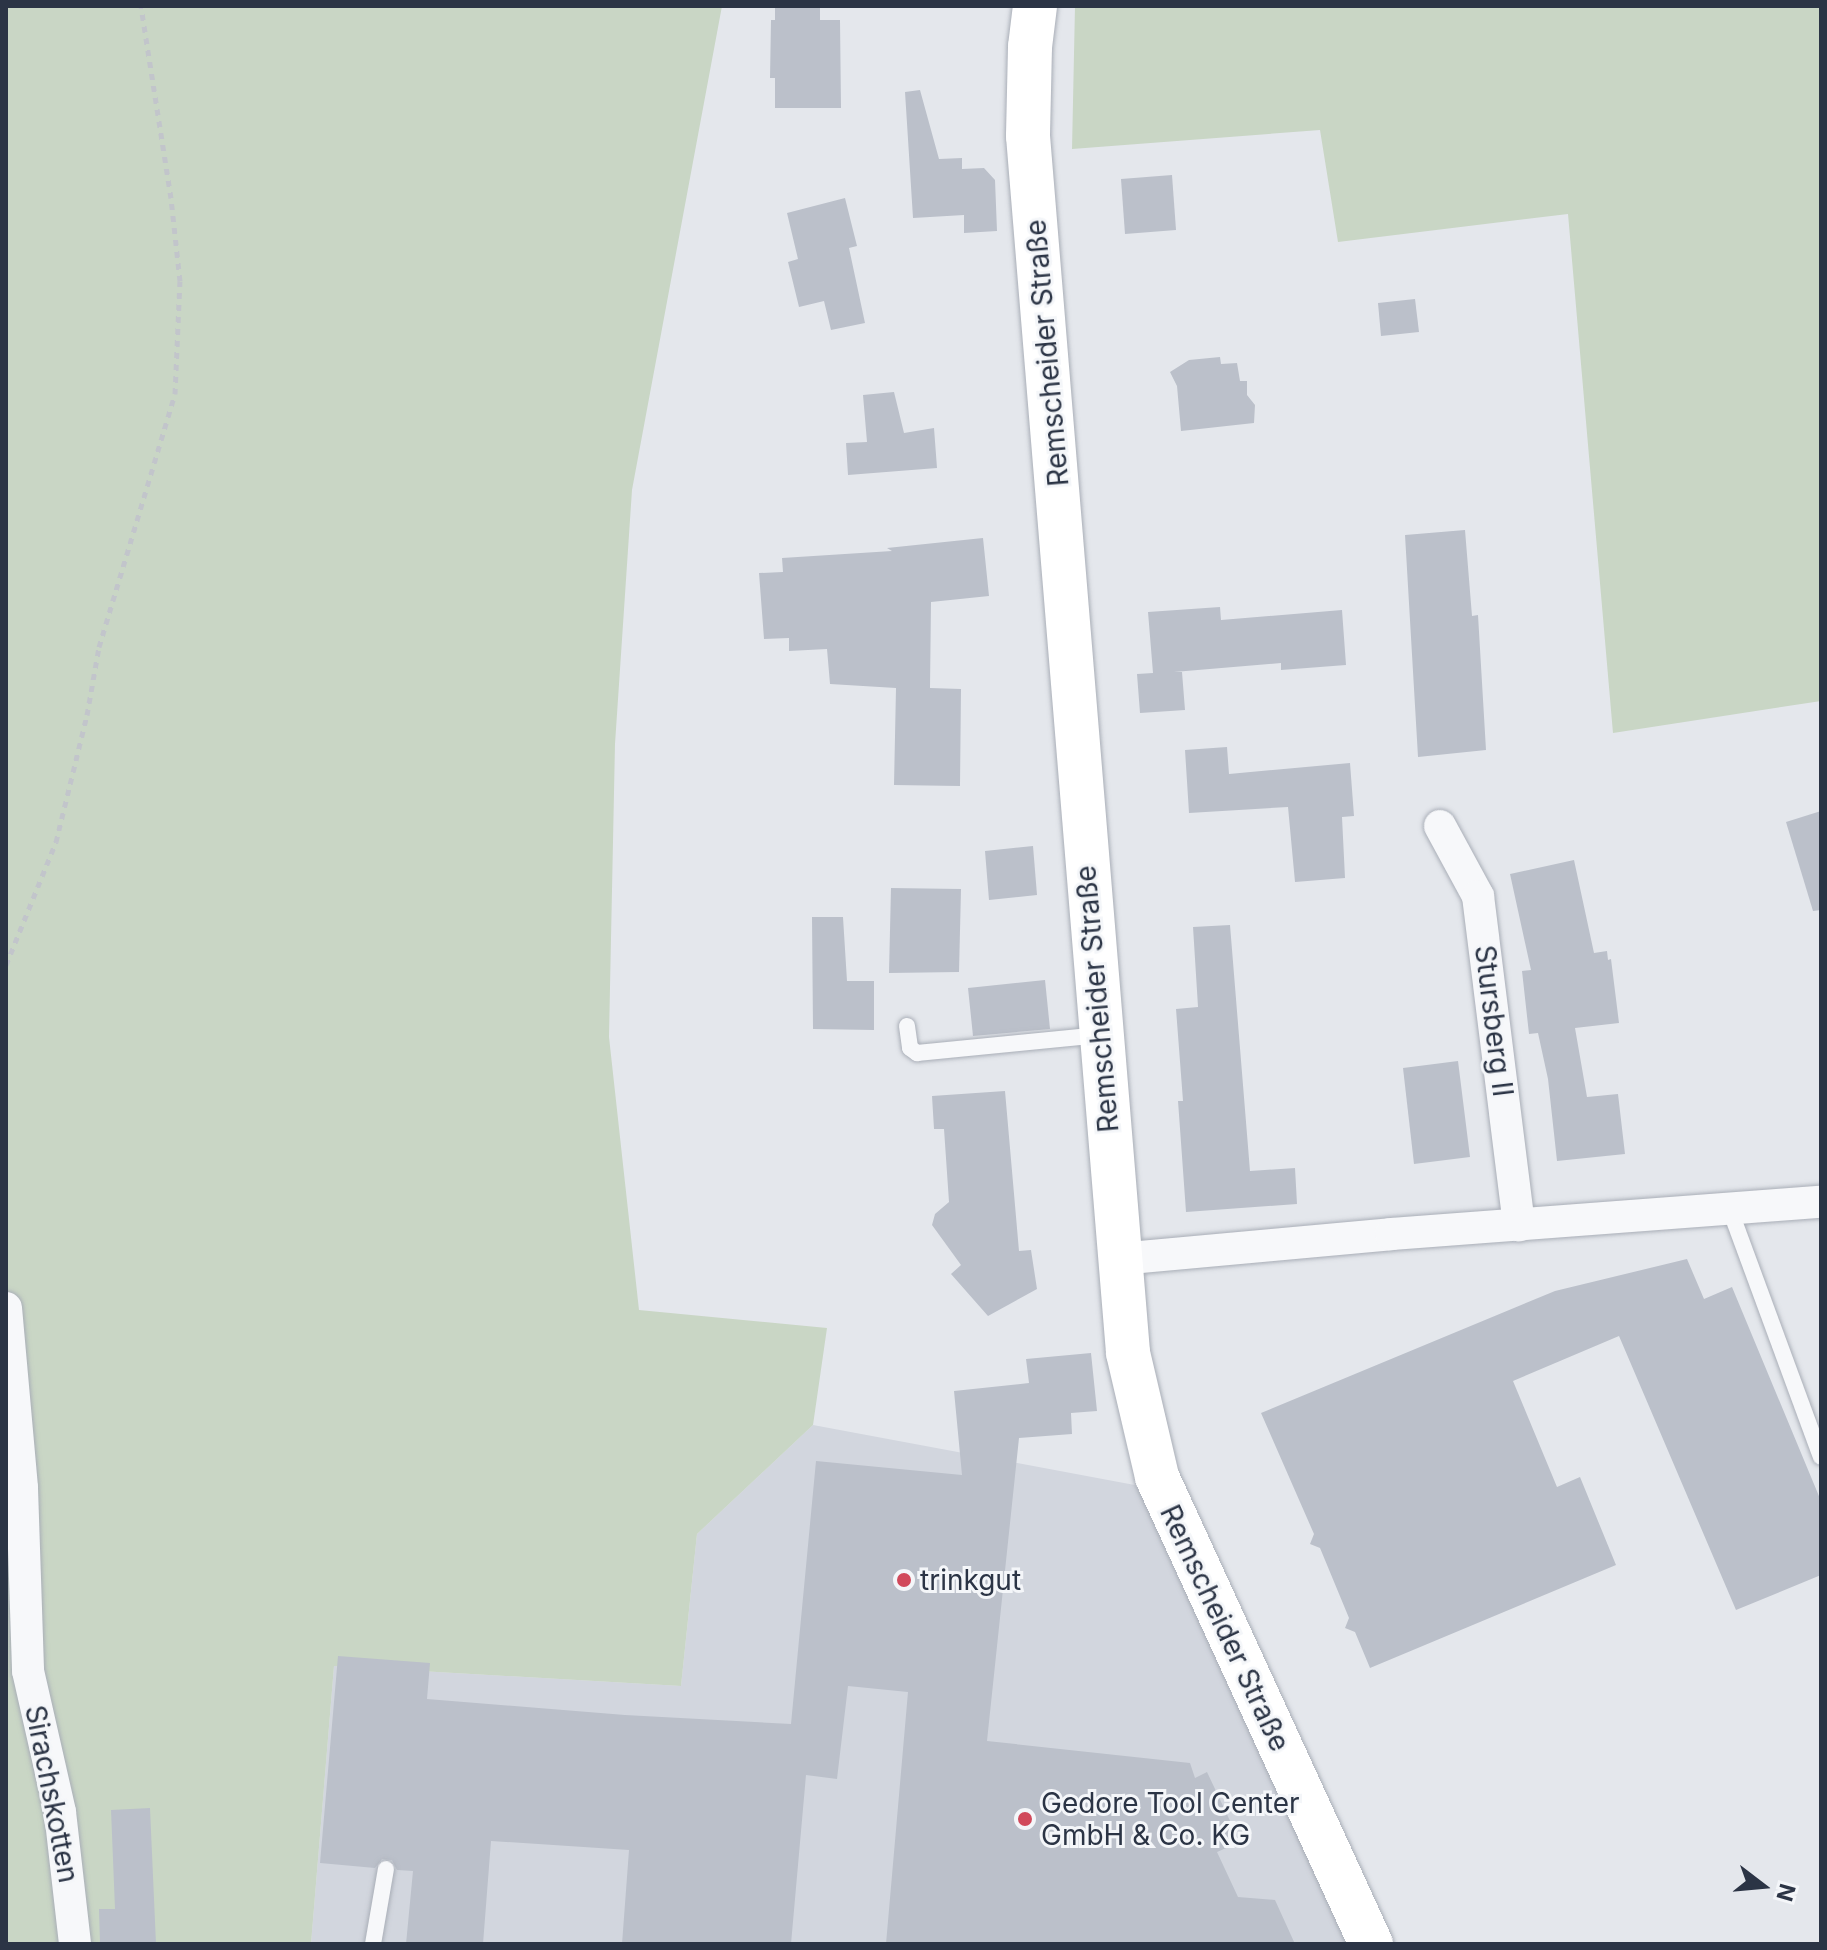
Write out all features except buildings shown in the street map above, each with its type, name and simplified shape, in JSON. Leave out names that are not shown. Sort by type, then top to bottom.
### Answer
[{"type":"main road","name":"Remscheider Straße","points":[[1035,6],[1030,47],[1028,136],[1128,1353],[1157,1477],[1371,1944]]},
{"type":"street","name":"Stursberg II","points":[[1440,826],[1478,896],[1519,1225]]},
{"type":"street","points":[[1118,1259],[1729,1207],[1821,1202]]},
{"type":"street","name":"Sirachskotten","points":[[6,1308],[22,1488],[28,1671],[60,1812],[75,1944]]},
{"type":"lane","points":[[907,1026],[910,1048],[917,1053],[1100,1035]]},
{"type":"lane","points":[[1729,1207],[1821,1457]]},
{"type":"lane","points":[[373,1944],[386,1869]]},
{"type":"path","points":[[6,965],[56,842],[87,715],[99,647],[175,394],[180,281],[171,198],[141,6]]},
{"type":"shaded area","points":[[813,1425],[1140,1486],[1354,1944],[311,1944],[334,1666],[681,1686],[697,1534]]},
{"type":"green space","points":[[6,6],[722,6],[632,490],[615,744],[609,1037],[639,1310],[827,1328],[813,1425],[697,1534],[681,1686],[334,1666],[311,1944],[6,1944]]},
{"type":"green space","points":[[1075,6],[1821,6],[1821,701],[1613,733],[1568,214],[1338,242],[1320,130],[1072,149]]},
{"type":"place","name":"trinkgut","points":[[904,1580]]},
{"type":"place","name":"Gedore Tool Center GmbH & Co. KG","points":[[1025,1819]]}]
